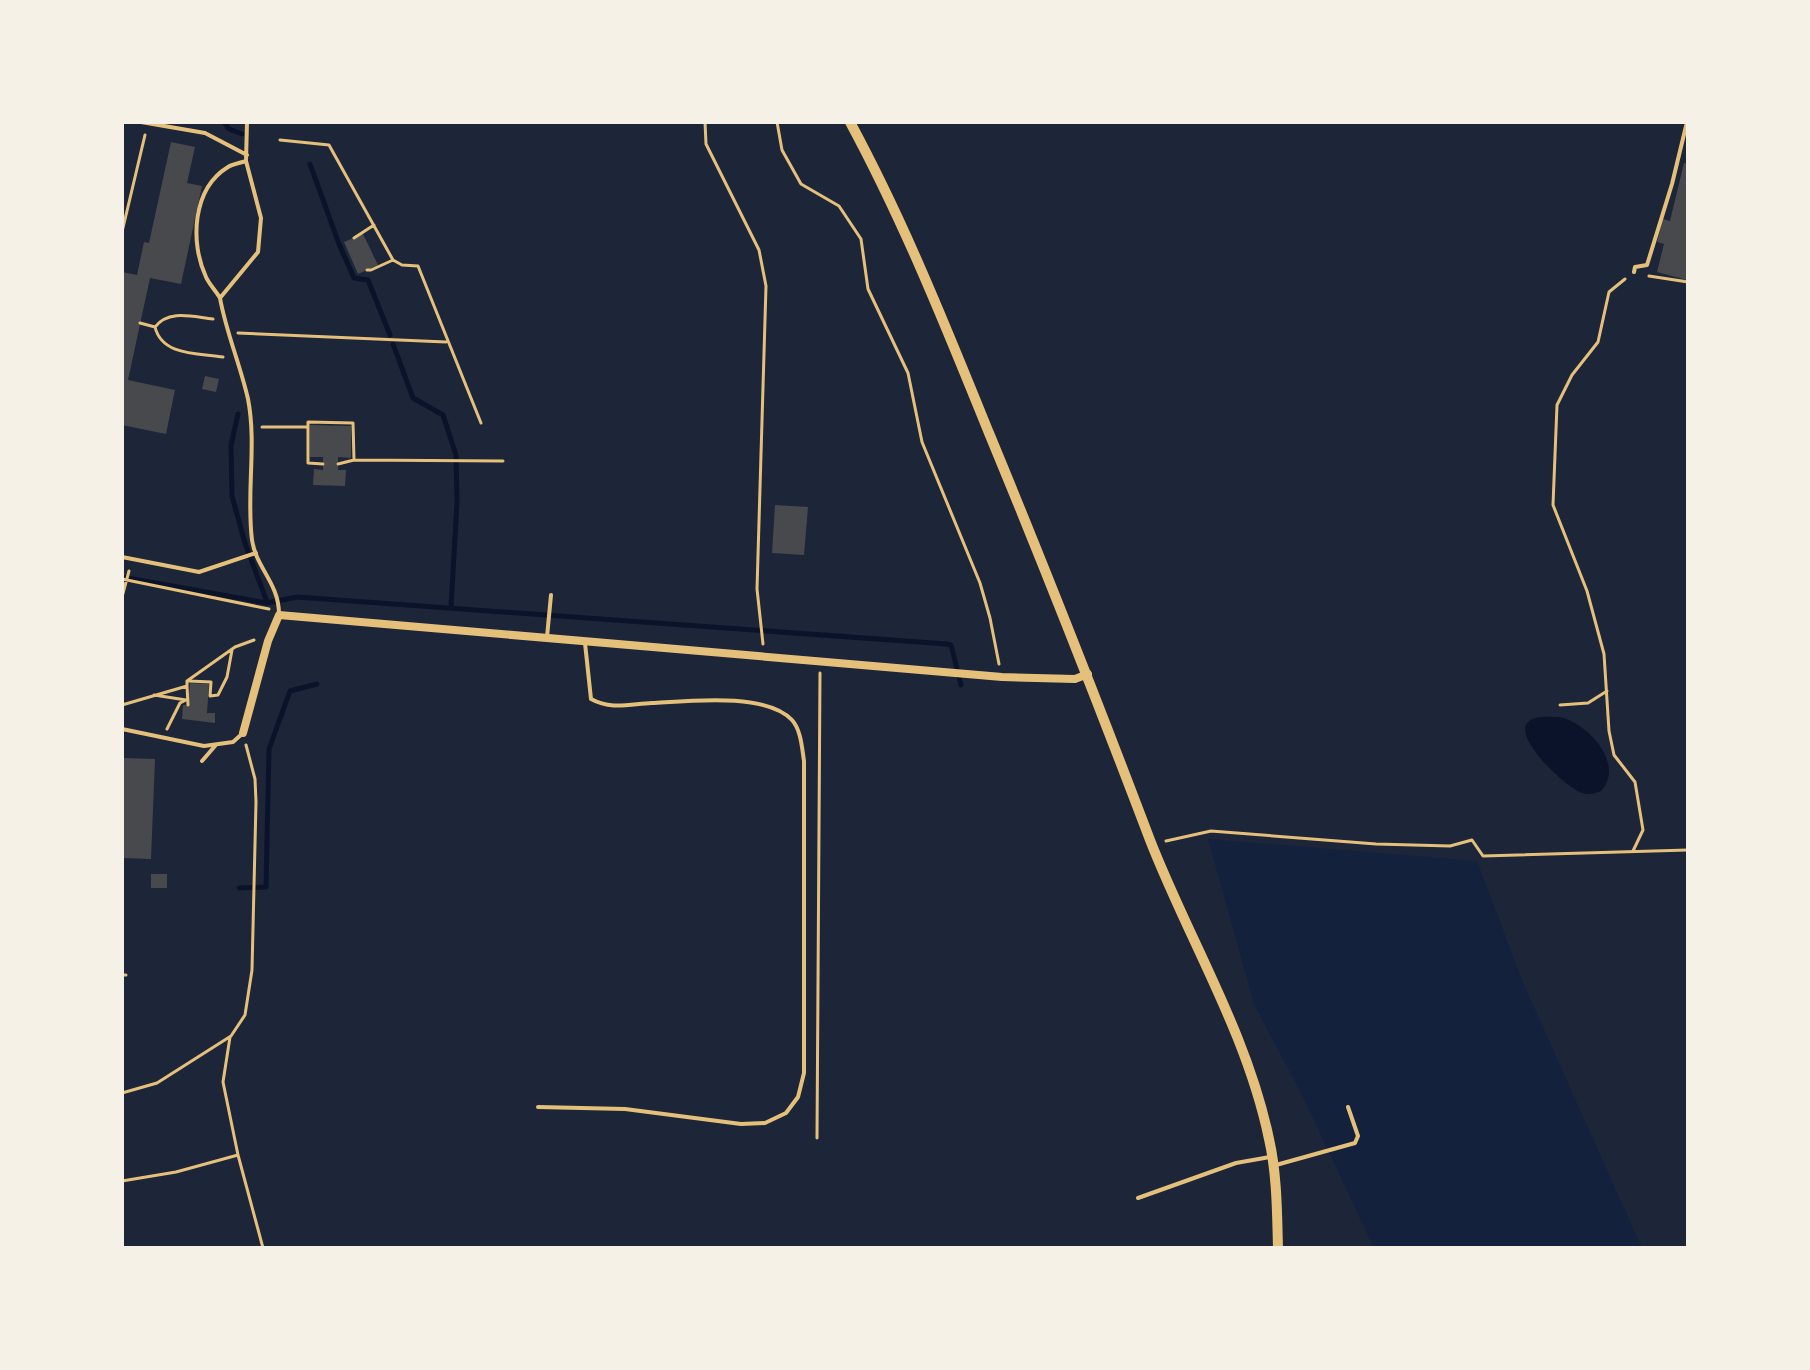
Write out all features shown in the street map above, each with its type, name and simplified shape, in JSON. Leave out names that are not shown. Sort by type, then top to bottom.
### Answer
[{"type":"street","points":[[850,122],[921,266],[1088,674],[1152,844],[1243,1052],[1262,1110],[1273,1161],[1278,1248]]},
{"type":"street","points":[[243,733],[268,641],[279,615],[1002,677],[1075,679],[1088,674]]},
{"type":"lane","points":[[141,122],[205,133],[247,158]]},
{"type":"lane","points":[[220,298],[258,252],[261,218],[247,158],[247,122]]},
{"type":"lane","points":[[1634,272],[1635,267],[1647,265],[1687,122]]},
{"type":"lane","points":[[247,158],[228,167],[210,183],[199,205],[196,231],[206,278],[220,298],[227,333],[248,399],[252,543],[279,597],[279,615]]},
{"type":"lane","points":[[122,557],[199,572],[256,553]]},
{"type":"lane","points":[[547,640],[551,595]]},
{"type":"lane","points":[[538,1107],[625,1109],[741,1124],[765,1123],[786,1113],[798,1097],[804,1073],[804,761],[794,721],[779,709],[761,703],[653,703],[605,707],[591,699],[585,643]]},
{"type":"lane","points":[[122,729],[204,746],[233,742],[243,733]]},
{"type":"lane","points":[[202,761],[217,744]]},
{"type":"lane","points":[[1138,1198],[1236,1163],[1273,1161],[1355,1143],[1358,1136],[1348,1107]]},
{"type":"path","points":[[705,122],[706,144],[759,250],[766,286],[757,589],[762,630]]},
{"type":"path","points":[[777,122],[782,150],[801,184],[839,206],[861,239],[868,289],[908,373],[922,442],[980,583],[1002,677]]},
{"type":"path","points":[[122,232],[147,123]]},
{"type":"path","points":[[280,140],[329,145],[393,260],[402,265],[418,266],[481,423]]},
{"type":"path","points":[[354,238],[374,225]]},
{"type":"path","points":[[367,270],[393,260]]},
{"type":"path","points":[[1633,851],[1643,830],[1635,782],[1614,755],[1609,731],[1604,654],[1587,591],[1553,505],[1557,405],[1572,375],[1598,342],[1609,292],[1634,272],[1669,281],[1688,282]]},
{"type":"path","points":[[155,327],[169,316],[224,320]]},
{"type":"path","points":[[140,323],[155,327]]},
{"type":"path","points":[[155,327],[162,343],[170,349],[235,359]]},
{"type":"path","points":[[227,333],[446,342]]},
{"type":"path","points":[[323,464],[308,463],[308,422],[353,423],[354,460]]},
{"type":"path","points":[[250,427],[308,427]]},
{"type":"path","points":[[338,464],[354,460],[503,461]]},
{"type":"path","points":[[122,597],[129,572]]},
{"type":"path","points":[[125,579],[273,610],[279,615]]},
{"type":"path","points":[[187,702],[188,684],[232,650],[257,640],[268,641]]},
{"type":"path","points":[[122,705],[188,684],[211,682],[210,696],[218,695],[223,690],[232,650]]},
{"type":"path","points":[[817,1138],[820,661]]},
{"type":"path","points":[[1560,705],[1588,703],[1607,691]]},
{"type":"path","points":[[153,695],[187,702]]},
{"type":"path","points":[[165,738],[168,724],[180,703],[187,702]]},
{"type":"path","points":[[243,733],[255,779],[256,802],[252,970],[245,1015],[231,1036],[223,1082],[238,1155],[263,1248]]},
{"type":"path","points":[[1152,844],[1211,831],[1376,844],[1450,846],[1472,840],[1483,856],[1688,850]]},
{"type":"path","points":[[122,1093],[157,1083],[231,1036]]},
{"type":"path","points":[[122,1181],[176,1172],[238,1155]]},
{"type":"shaded area","points":[[122,122],[1688,122],[1688,1248],[1642,1248],[1524,985],[1477,861],[1208,839],[1254,1004],[1304,1099],[1374,1248],[122,1248]]},
{"type":"shaded area","points":[[1559,717],[1581,727],[1600,746],[1609,769],[1608,780],[1601,791],[1587,794],[1575,789],[1554,773],[1534,750],[1525,729],[1528,722],[1535,718]]},
{"type":"building","points":[[171,142],[195,147],[187,183],[202,186],[181,284],[150,278],[128,380],[175,390],[166,434],[122,425],[122,272],[137,275],[144,242],[149,243]]},
{"type":"building","points":[[1684,163],[1688,164],[1687,280],[1657,272],[1664,244],[1657,242],[1663,219],[1670,221]]},
{"type":"building","points":[[363,234],[378,265],[358,274],[344,242]]},
{"type":"building","points":[[205,376],[219,379],[216,392],[202,389]]},
{"type":"building","points":[[310,425],[351,426],[351,458],[338,457],[338,470],[346,470],[345,486],[313,485],[314,469],[323,470],[323,457],[310,457]]},
{"type":"building","points":[[775,505],[808,507],[804,555],[772,553]]},
{"type":"building","points":[[190,683],[209,684],[207,713],[215,713],[215,723],[182,719],[183,705],[188,705]]},
{"type":"building","points":[[122,758],[155,759],[151,859],[122,858]]},
{"type":"building","points":[[151,874],[167,874],[167,888],[151,888]]},
{"type":"waterway","points":[[224,122],[229,129],[242,134]]},
{"type":"waterway","points":[[310,164],[354,278],[368,280],[390,335]]},
{"type":"waterway","points":[[393,344],[413,398],[443,415],[456,455],[457,502],[451,607]]},
{"type":"waterway","points":[[238,414],[231,445],[232,496],[267,602]]},
{"type":"waterway","points":[[122,577],[267,603],[297,597],[947,644],[951,645],[961,685]]},
{"type":"waterway","points":[[239,888],[266,887],[269,749],[290,691],[317,684]]}]
